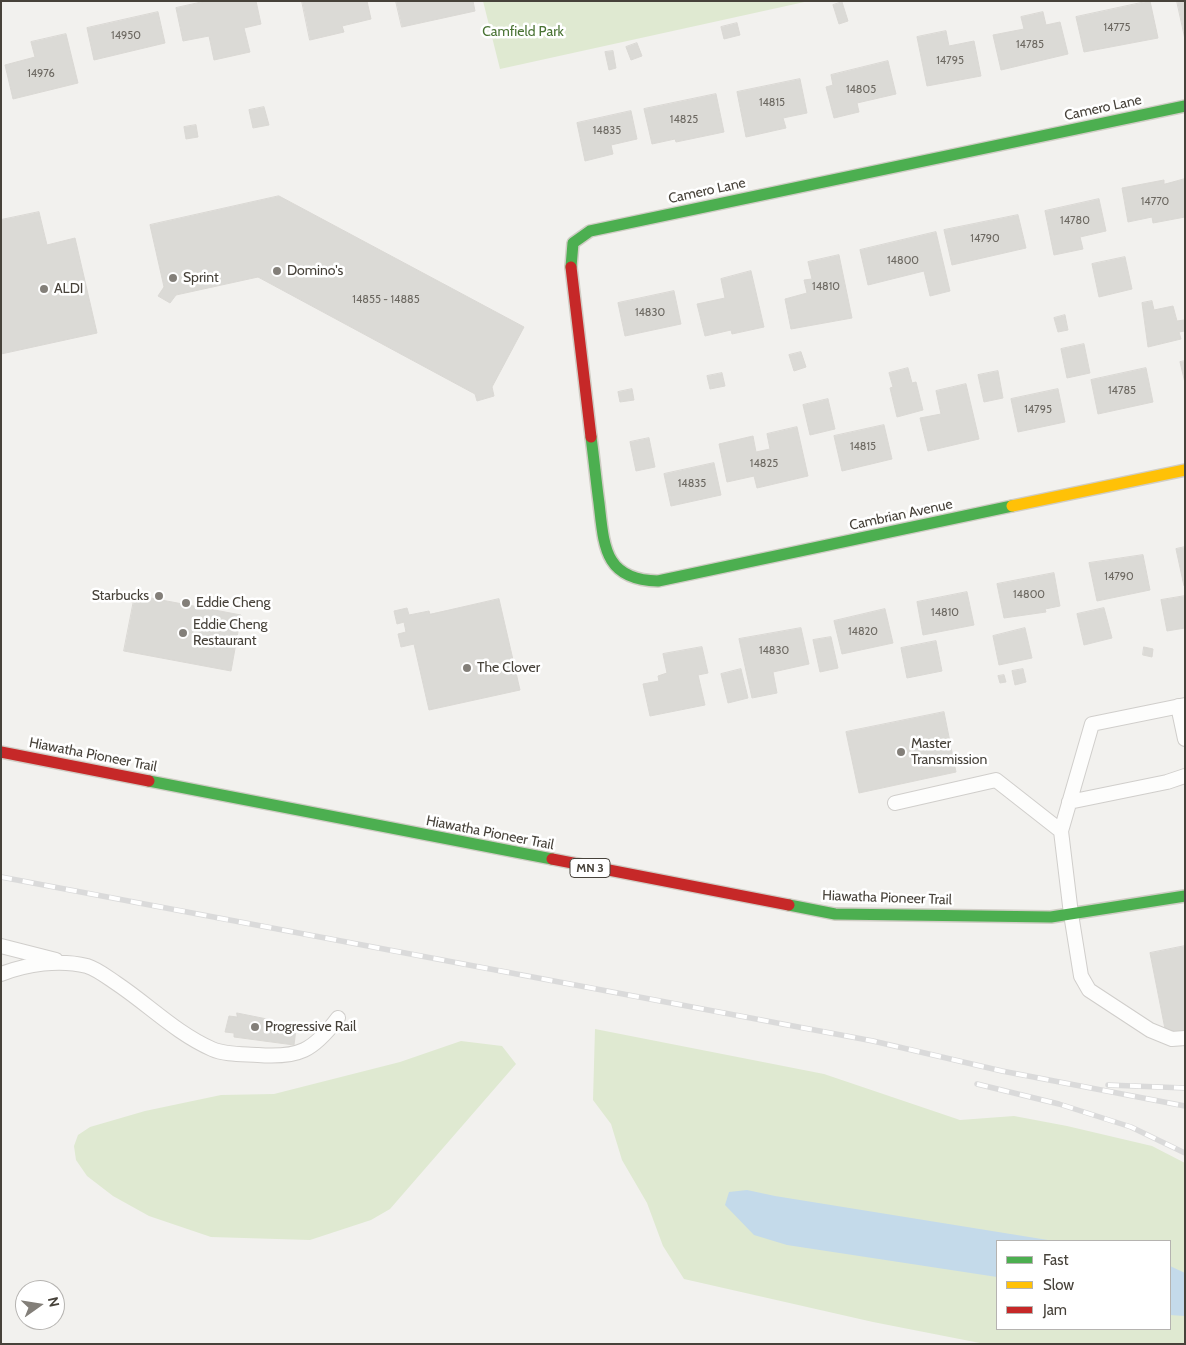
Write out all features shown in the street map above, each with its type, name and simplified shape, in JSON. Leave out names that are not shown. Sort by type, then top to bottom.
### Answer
[{"type":"street","name":"Camero Lane","points":[[624,575],[611,562],[604,546],[570,262],[573,243],[582,235],[590,231],[1185,106]]},
{"type":"street","name":"Cambrian Avenue","points":[[624,575],[640,582],[658,581],[1185,470]]},
{"type":"street","name":"Hiawatha Pioneer Trail","points":[[1,752],[835,914],[1051,917],[1185,896]]},
{"type":"lane","points":[[1185,739],[1182,705],[1092,724],[1061,831],[1070,914],[1081,976],[1089,990],[1150,1030],[1172,1039],[1185,1038]]},
{"type":"lane","points":[[1069,802],[1167,782],[1185,776]]},
{"type":"lane","points":[[895,803],[996,780],[1061,831]]},
{"type":"lane","points":[[1,946],[63,962],[88,966],[99,971],[136,996],[178,1031],[214,1050],[277,1056],[295,1055],[314,1044],[338,1018]]},
{"type":"lane","points":[[1,974],[25,967],[63,962]]},
{"type":"green space","name":"Camfield Park","points":[[483,1],[809,1],[500,69]]},
{"type":"green space","points":[[595,1029],[824,1074],[960,1120],[1014,1116],[1152,1146],[1185,1163],[1185,1344],[985,1344],[873,1322],[684,1279],[663,1246],[647,1203],[622,1160],[611,1124],[593,1100]]},
{"type":"green space","points":[[461,1041],[502,1046],[516,1064],[390,1209],[371,1220],[310,1240],[211,1237],[149,1216],[113,1196],[87,1176],[76,1160],[74,1146],[78,1135],[90,1127],[145,1111],[221,1095],[274,1094],[400,1062]]},
{"type":"water","points":[[747,1190],[1048,1240],[996,1240],[996,1277],[787,1245],[754,1235],[725,1205],[729,1192]]},
{"type":"water","points":[[1171,1266],[1185,1273],[1185,1316],[1171,1315]]},
{"type":"building","points":[[206,1],[256,1],[261,24],[244,28],[250,52],[214,60],[209,36],[183,41],[176,8]]},
{"type":"building","points":[[302,1],[367,1],[371,19],[342,26],[344,32],[310,40]]},
{"type":"building","points":[[396,1],[473,1],[475,11],[402,27]]},
{"type":"building","points":[[1150,1],[1158,38],[1084,52],[1076,17]]},
{"type":"building","points":[[1177,1],[1185,1],[1185,39]]},
{"type":"building","points":[[842,2],[848,21],[839,24],[833,5]]},
{"type":"building","points":[[158,12],[165,43],[94,60],[87,28]]},
{"type":"building","points":[[1043,12],[1046,25],[1060,22],[1068,54],[1001,70],[993,35],[1024,29],[1021,17]]},
{"type":"building","points":[[737,23],[740,35],[724,39],[721,27]]},
{"type":"building","points":[[946,31],[949,46],[974,41],[981,76],[927,86],[917,37]]},
{"type":"building","points":[[66,34],[78,83],[13,99],[5,65],[35,57],[31,42]]},
{"type":"building","points":[[637,43],[642,56],[631,60],[626,47]]},
{"type":"building","points":[[613,51],[616,68],[609,70],[605,52]]},
{"type":"building","points":[[888,61],[896,94],[857,103],[859,112],[834,118],[826,87],[833,85],[831,75]]},
{"type":"building","points":[[800,79],[807,113],[783,118],[786,128],[746,137],[737,92]]},
{"type":"building","points":[[716,94],[724,132],[676,142],[675,139],[652,144],[644,109]]},
{"type":"building","points":[[264,107],[269,125],[253,128],[249,110]]},
{"type":"building","points":[[631,111],[637,139],[611,145],[613,154],[585,161],[577,123]]},
{"type":"building","points":[[196,125],[198,137],[186,139],[184,127]]},
{"type":"building","points":[[1185,179],[1185,217],[1153,223],[1152,217],[1128,222],[1122,188],[1164,180],[1164,184]]},
{"type":"building","points":[[279,196],[524,327],[492,387],[494,396],[477,401],[475,394],[258,277],[176,295],[170,303],[158,296],[164,287],[150,225]]},
{"type":"building","points":[[1099,199],[1106,231],[1080,237],[1083,249],[1054,255],[1045,211]]},
{"type":"building","name":"ALDI","points":[[39,212],[47,245],[75,238],[97,333],[1,354],[1,220]]},
{"type":"building","points":[[1018,215],[1026,248],[952,265],[944,230]]},
{"type":"building","points":[[936,232],[950,291],[930,296],[924,271],[868,285],[860,250]]},
{"type":"building","points":[[839,255],[852,318],[791,329],[785,299],[807,293],[804,280],[812,279],[808,262]]},
{"type":"building","points":[[1125,257],[1132,289],[1099,297],[1092,264]]},
{"type":"building","points":[[751,271],[764,327],[732,334],[731,330],[705,336],[697,304],[725,298],[721,279]]},
{"type":"building","points":[[674,291],[681,324],[625,336],[618,303]]},
{"type":"building","points":[[1152,301],[1154,310],[1173,306],[1177,321],[1184,320],[1185,331],[1179,332],[1181,339],[1148,347],[1142,303]]},
{"type":"building","points":[[1065,315],[1068,330],[1058,332],[1054,318]]},
{"type":"building","points":[[1084,344],[1090,373],[1067,378],[1061,349]]},
{"type":"building","points":[[801,352],[806,367],[794,371],[789,355]]},
{"type":"building","points":[[1185,361],[1185,383],[1180,362]]},
{"type":"building","points":[[908,368],[912,383],[916,382],[923,410],[897,417],[890,388],[893,387],[889,373]]},
{"type":"building","points":[[1146,368],[1153,402],[1098,414],[1091,380]]},
{"type":"building","points":[[998,371],[1003,398],[984,402],[978,375]]},
{"type":"building","points":[[722,373],[725,386],[710,389],[707,376]]},
{"type":"building","points":[[966,384],[979,439],[928,451],[920,418],[941,414],[936,391]]},
{"type":"building","points":[[632,389],[634,400],[620,402],[618,392]]},
{"type":"building","points":[[1058,389],[1065,422],[1018,432],[1011,399]]},
{"type":"building","points":[[828,399],[835,429],[810,435],[803,405]]},
{"type":"building","points":[[884,425],[892,459],[842,471],[834,436]]},
{"type":"building","points":[[797,427],[808,476],[757,488],[754,476],[727,482],[719,444],[753,436],[756,452],[770,449],[767,434]]},
{"type":"building","points":[[649,438],[655,467],[636,471],[630,442]]},
{"type":"building","points":[[714,463],[721,495],[671,506],[664,474]]},
{"type":"building","points":[[1185,547],[1185,586],[1184,586],[1176,549]]},
{"type":"building","points":[[1143,555],[1150,590],[1097,601],[1089,563]]},
{"type":"building","points":[[1054,573],[1060,606],[1045,609],[1046,612],[1004,618],[997,584]]},
{"type":"building","points":[[967,592],[974,625],[923,635],[917,602]]},
{"type":"building","name":"Eddie Cheng Restaurant","points":[[135,595],[241,615],[231,671],[124,651]]},
{"type":"building","points":[[1185,596],[1185,628],[1167,631],[1161,600]]},
{"type":"building","name":"The Clover","points":[[499,599],[520,690],[429,710],[414,644],[401,647],[398,634],[406,632],[404,622],[397,624],[394,611],[407,608],[409,615],[429,611],[430,614]]},
{"type":"building","points":[[1104,608],[1112,638],[1084,645],[1077,614]]},
{"type":"building","points":[[885,609],[893,643],[842,654],[834,621]]},
{"type":"building","points":[[801,628],[809,664],[773,672],[777,693],[752,698],[739,639]]},
{"type":"building","points":[[1025,628],[1032,658],[999,665],[993,636]]},
{"type":"building","points":[[831,637],[838,668],[820,672],[813,640]]},
{"type":"building","points":[[936,641],[942,671],[907,678],[901,648]]},
{"type":"building","points":[[702,647],[708,673],[698,675],[705,705],[650,716],[643,684],[659,681],[658,676],[667,673],[663,654]]},
{"type":"building","points":[[1144,647],[1153,649],[1152,657],[1143,655]]},
{"type":"building","points":[[741,669],[748,698],[728,703],[721,674]]},
{"type":"building","points":[[1023,669],[1026,682],[1015,685],[1012,671]]},
{"type":"building","points":[[1004,675],[1006,682],[1000,683],[998,676]]},
{"type":"building","name":"Master Transmission","points":[[944,712],[956,772],[859,793],[846,732]]},
{"type":"building","points":[[1185,946],[1185,1030],[1166,1034],[1150,953]]},
{"type":"building","name":"Progressive Rail","points":[[237,1013],[272,1020],[272,1024],[296,1029],[294,1045],[234,1037],[234,1033],[225,1032],[229,1016],[237,1017]]},
{"type":"railway","points":[[1,877],[873,1041],[1002,1071],[1185,1106]]},
{"type":"railway","points":[[977,1084],[1059,1104],[1131,1127],[1185,1153]]},
{"type":"railway","points":[[1108,1085],[1185,1088]]},
{"type":"traffic: fast","points":[[571,267],[573,243],[590,231],[1185,106]]},
{"type":"traffic: fast","points":[[591,437],[603,533],[610,558],[617,567],[627,574],[640,579],[658,581],[1012,506]]},
{"type":"traffic: fast","points":[[149,781],[552,859]]},
{"type":"traffic: fast","points":[[789,905],[835,914],[1051,917],[1185,896]]},
{"type":"traffic: slow","points":[[1012,506],[1185,470]]},
{"type":"traffic: jam","points":[[571,267],[591,437]]},
{"type":"traffic: jam","points":[[1,752],[149,781]]},
{"type":"traffic: jam","points":[[552,859],[789,905]]},
{"type":"place","name":"Domino's","points":[[277,271]]},
{"type":"place","name":"Sprint","points":[[173,278]]},
{"type":"place","name":"ALDI","points":[[44,289]]},
{"type":"place","name":"Starbucks","points":[[159,596]]},
{"type":"place","name":"Eddie Cheng","points":[[186,603]]},
{"type":"place","name":"Eddie Cheng Restaurant","points":[[183,633]]},
{"type":"place","name":"The Clover","points":[[467,668]]},
{"type":"place","name":"Master Transmission","points":[[901,752]]},
{"type":"place","name":"Progressive Rail","points":[[255,1027]]}]
